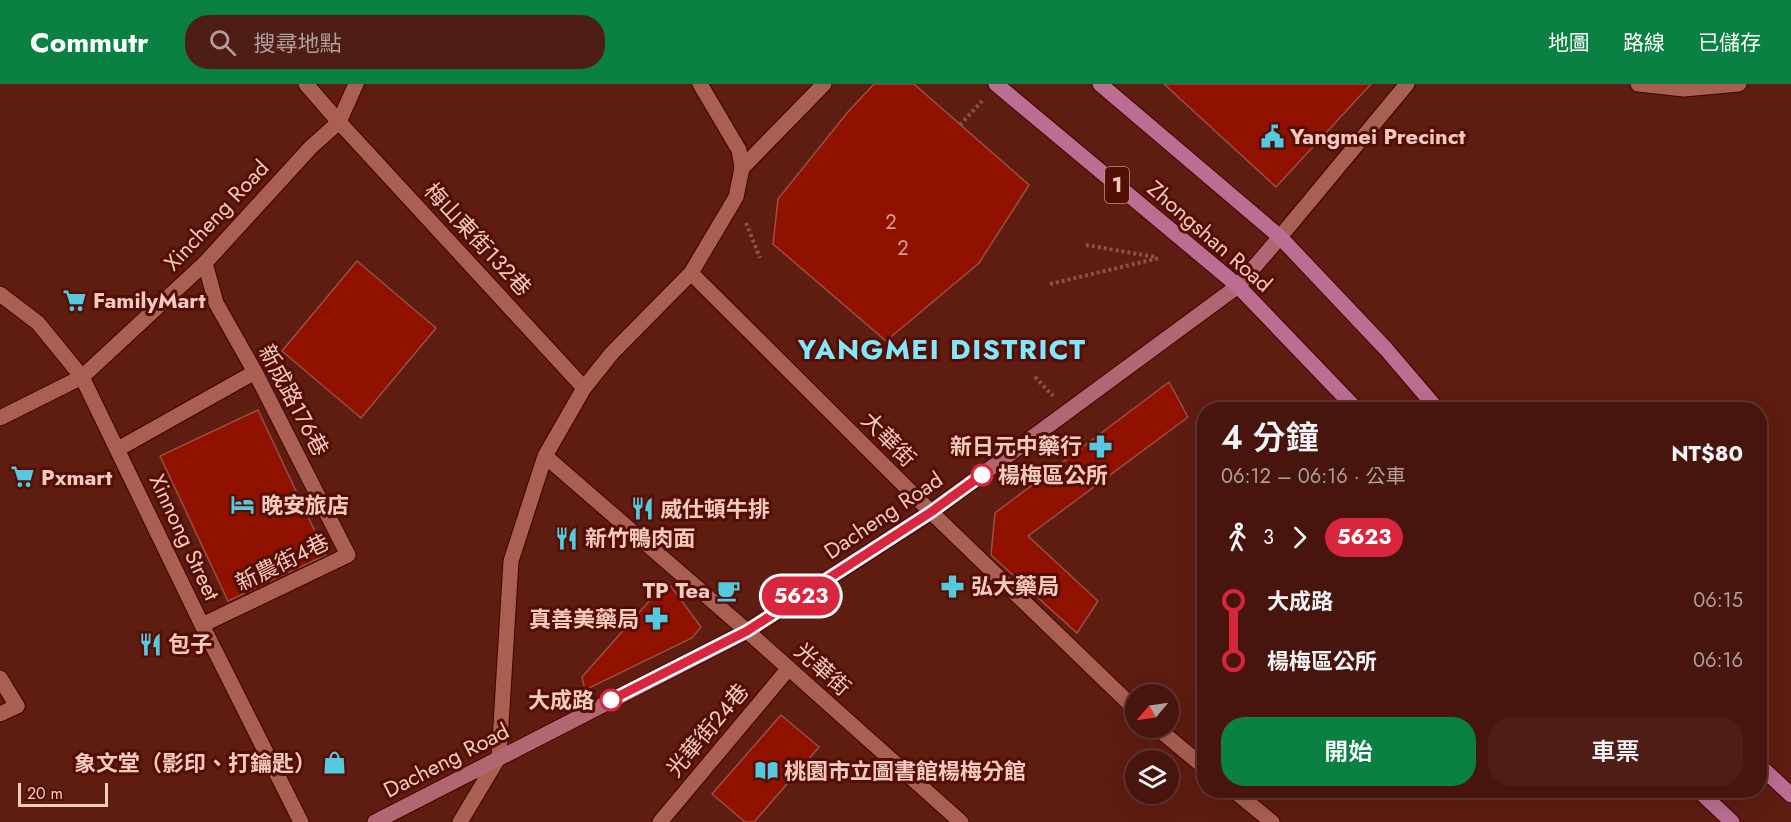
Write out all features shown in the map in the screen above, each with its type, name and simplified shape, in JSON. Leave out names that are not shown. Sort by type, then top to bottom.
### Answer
[{"type":"main road","name":"Zhongshan Road","points":[[996,84],[1238,286],[1349,402]]},
{"type":"main road","name":"Zhongshan Road","points":[[1100,84],[1280,237],[1386,349],[1431,402]]},
{"type":"main road","name":"Dacheng Road","points":[[375,822],[747,631],[931,512],[1238,286],[1280,237]]},
{"type":"main road","points":[[1767,772],[1791,795]]},
{"type":"main road","points":[[1706,798],[1732,822]]},
{"type":"street","name":"梅山東街132巷","points":[[306,84],[584,388]]},
{"type":"street","name":"Xincheng Road","points":[[0,418],[82,377],[206,263],[311,147],[339,122],[356,84]]},
{"type":"street","points":[[460,822],[499,757],[511,561],[545,456],[584,388],[612,352],[691,273],[736,196],[742,168],[739,150],[700,84]]},
{"type":"street","points":[[742,168],[824,84]]},
{"type":"street","points":[[1280,237],[1407,84]]},
{"type":"street","points":[[1638,84],[1684,89],[1739,84]]},
{"type":"street","name":"新成路176巷","points":[[206,263],[216,303],[255,372],[348,555]]},
{"type":"street","name":"大華街","points":[[691,273],[931,512],[1125,699]]},
{"type":"street","name":"Xinnong Street","points":[[0,294],[38,323],[82,377],[202,625],[301,822]]},
{"type":"street","points":[[118,449],[255,372]]},
{"type":"street","name":"光華街","points":[[545,456],[747,631],[961,822]]},
{"type":"street","name":"新農街4巷","points":[[202,625],[348,555]]},
{"type":"street","name":"光華街24巷","points":[[660,822],[789,668]]},
{"type":"street","points":[[0,678],[17,706],[0,714]]},
{"type":"street","points":[[1169,738],[1197,761]]},
{"type":"street","points":[[1243,798],[1272,822]]},
{"type":"path","points":[[960,124],[983,99]]},
{"type":"path","points":[[736,196],[760,258]]},
{"type":"path","points":[[1050,284],[1159,258],[1086,245]]},
{"type":"building","points":[[874,84],[914,84],[1029,185],[979,263],[886,341],[773,244],[778,199],[847,113]]},
{"type":"building","name":"Yangmei Precinct","points":[[1164,84],[1371,84],[1276,187]]},
{"type":"building","points":[[357,261],[436,328],[361,418],[282,351]]},
{"type":"building","points":[[1169,382],[1188,417],[1028,536],[1098,601],[1077,633],[991,555],[995,513]]},
{"type":"building","name":"晚安旅店","points":[[258,410],[326,555],[228,601],[160,456]]},
{"type":"building","points":[[667,581],[701,627],[692,638],[585,690],[582,677]]},
{"type":"building","name":"桃園市立圖書館楊梅分館","points":[[781,715],[819,747],[754,822],[745,822],[712,794]]},
{"type":"bus line","name":"5623","points":[[611,700],[747,631],[931,512],[982,475]]},
{"type":"place","name":"Yangmei Precinct","points":[[1272,136]]},
{"type":"place","name":"FamilyMart","points":[[75,300]]},
{"type":"place","name":"新日元中藥行","points":[[1100,446]]},
{"type":"place","name":"楊梅區公所","points":[[982,475]]},
{"type":"place","name":"Pxmart","points":[[23,477]]},
{"type":"place","name":"晚安旅店","points":[[243,505]]},
{"type":"place","name":"威仕頓牛排","points":[[642,509]]},
{"type":"place","name":"新竹鴨肉面","points":[[567,538]]},
{"type":"place","name":"弘大藥局","points":[[953,586]]},
{"type":"place","name":"TP Tea","points":[[728,590]]},
{"type":"place","name":"真善美藥局","points":[[657,619]]},
{"type":"place","name":"包子","points":[[150,644]]},
{"type":"place","name":"大成路","points":[[611,700]]},
{"type":"place","name":"象文堂（影印、打鑰匙）","points":[[334,763]]},
{"type":"place","name":"桃園市立圖書館楊梅分館","points":[[766,771]]},
{"type":"district","name":"YANGMEI DISTRICT","points":[[942,349]]}]
